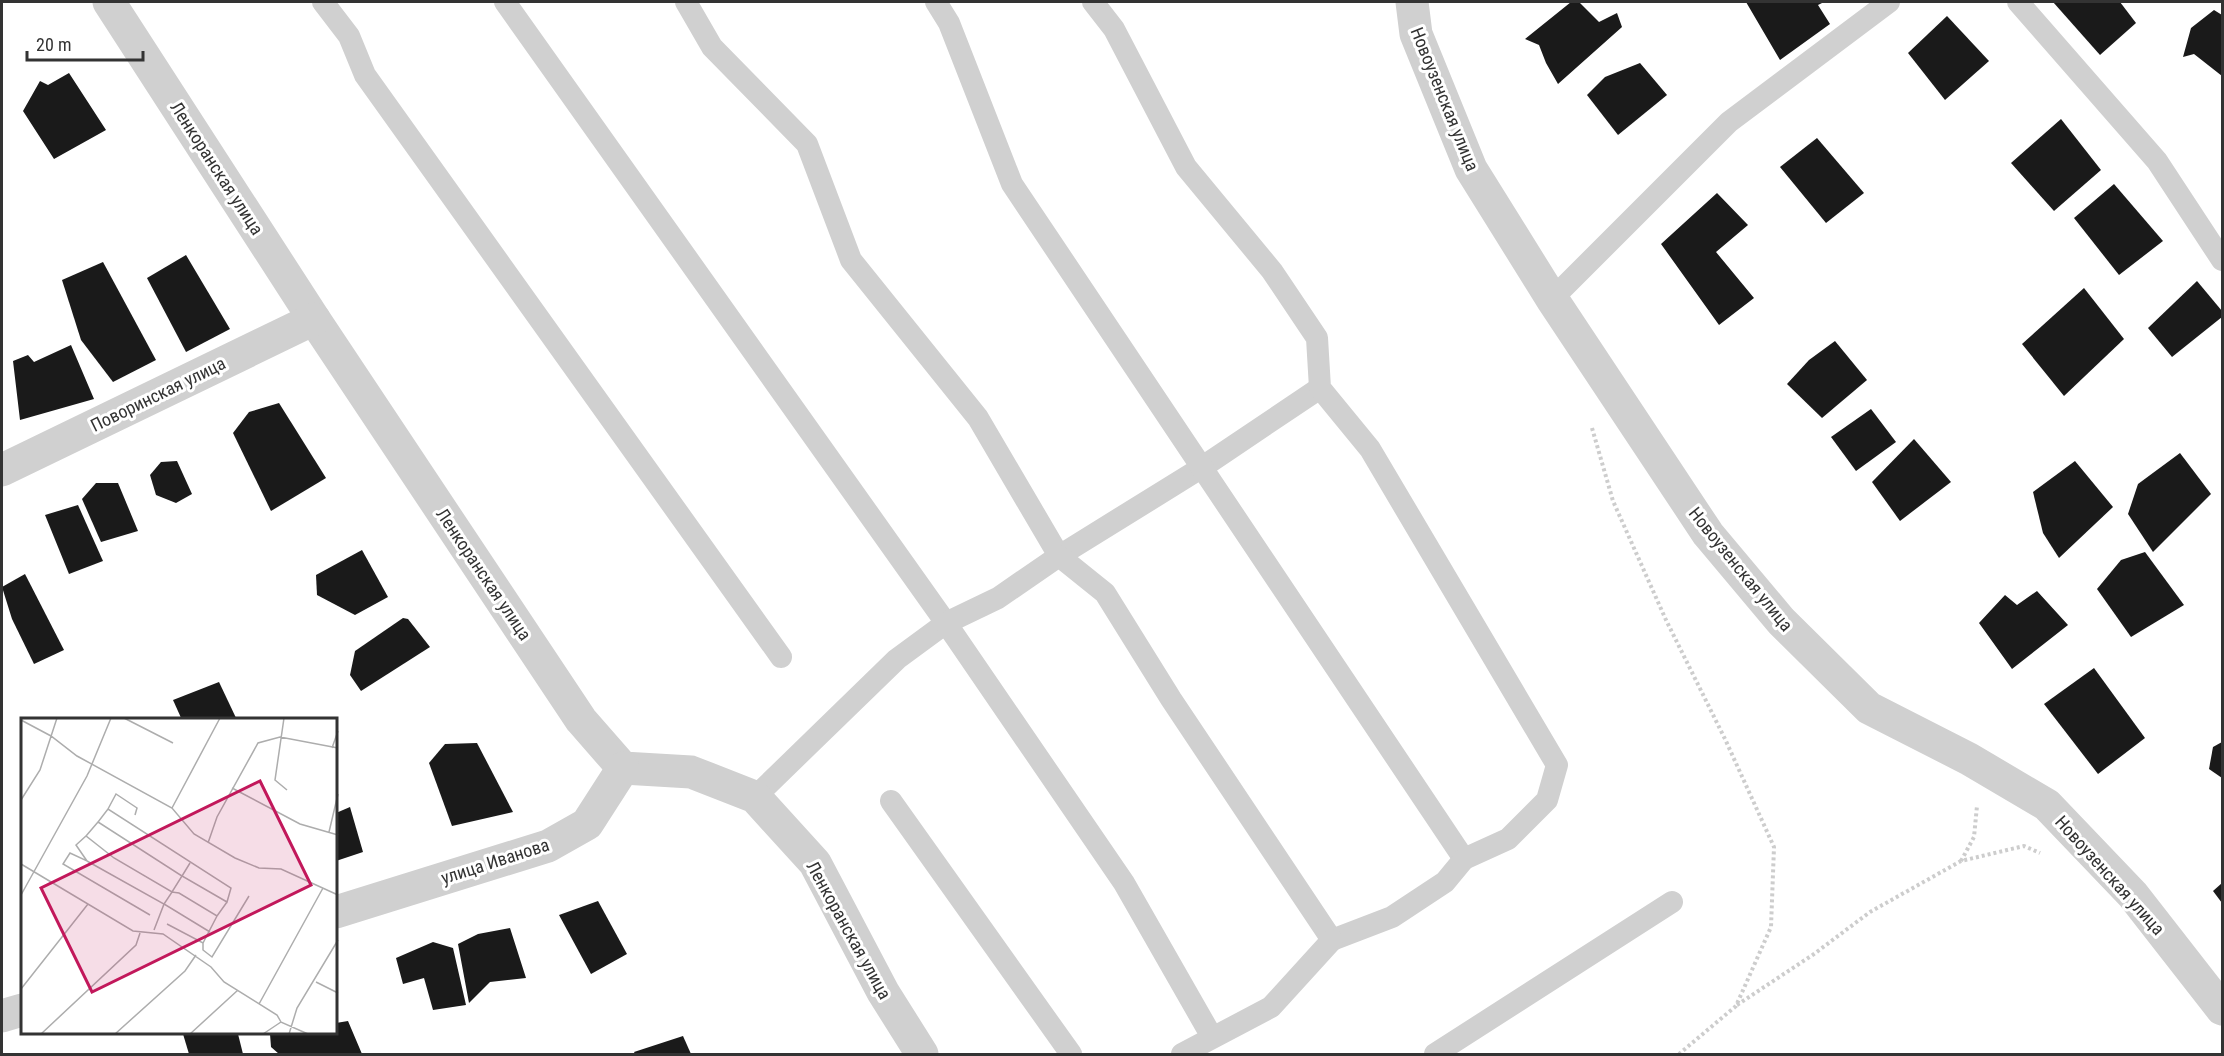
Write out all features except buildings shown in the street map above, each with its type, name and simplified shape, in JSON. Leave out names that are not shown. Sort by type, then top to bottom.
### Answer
[{"type":"street","name":"Ленкоранская улица","points":[[110,2],[314,319],[581,720],[623,768],[691,772],[755,797],[815,863],[883,992],[922,1054]]},
{"type":"street","name":"Новоузенская улица","points":[[1412,2],[1416,34],[1471,169],[1552,299],[1708,534],[1781,621],[1869,708],[1969,759],[2047,805],[2133,895],[2223,1009]]},
{"type":"street","name":"Поворинская улица","points":[[2,470],[314,319]]},
{"type":"street","name":"улица Иванова","points":[[338,911],[548,846],[587,824],[623,768]]},
{"type":"street","points":[[2,1016],[21,1010]]},
{"type":"lane","points":[[323,2],[349,36],[365,75],[781,657]]},
{"type":"lane","points":[[505,2],[946,623],[1124,883],[1212,1037]]},
{"type":"lane","points":[[686,2],[712,47],[807,144],[851,260],[978,418],[1059,556],[1106,593],[1171,699],[1332,940]]},
{"type":"lane","points":[[936,2],[949,23],[1012,184],[1464,859]]},
{"type":"lane","points":[[1093,2],[1114,29],[1186,167],[1272,271],[1317,338],[1320,388],[1371,449],[1557,765],[1547,800],[1508,839],[1464,859],[1445,882],[1392,917],[1332,940],[1271,1007],[1182,1054]]},
{"type":"lane","points":[[1552,299],[1729,122],[1889,2]]},
{"type":"lane","points":[[2018,2],[2157,161],[2223,260]]},
{"type":"lane","points":[[755,797],[897,659],[946,623],[998,598],[1059,556],[1201,468],[1320,388]]},
{"type":"lane","points":[[891,801],[1071,1054]]},
{"type":"lane","points":[[1435,1054],[1672,902]]},
{"type":"path","points":[[1590,423],[1613,501],[1666,620],[1725,739],[1774,847],[1771,927],[1736,1006]]},
{"type":"path","points":[[1961,861],[1974,837],[1979,791],[1969,759]]},
{"type":"path","points":[[1680,1054],[1736,1006],[1814,954],[1870,912],[1961,861],[2024,846],[2046,855]]}]
